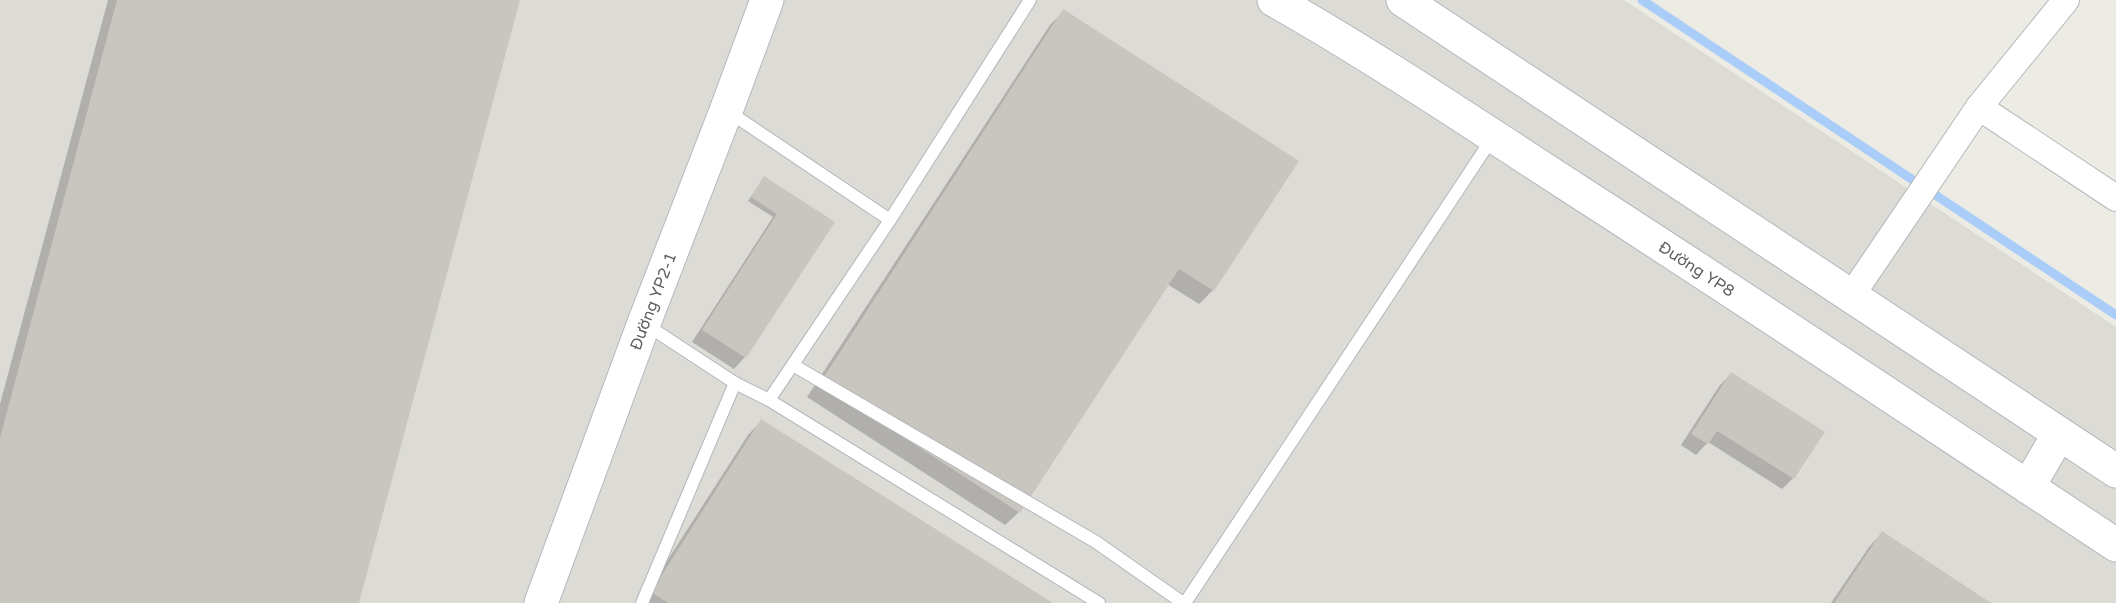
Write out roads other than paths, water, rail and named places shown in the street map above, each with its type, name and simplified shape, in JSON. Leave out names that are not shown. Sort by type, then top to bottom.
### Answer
[{"type":"main road","name":"Đường YP2-1","points":[[540,603],[767,0]]},
{"type":"main road","name":"Đường YP8","points":[[1274,0],[1317,24],[1784,324],[2116,545]]},
{"type":"main road","points":[[1403,0],[2116,471]]},
{"type":"main road","points":[[2028,487],[2059,434]]},
{"type":"street","points":[[1851,296],[1979,107],[2066,0]]},
{"type":"street","points":[[1979,107],[2116,198]]},
{"type":"lane","points":[[769,400],[890,220],[1030,0]]},
{"type":"lane","points":[[726,111],[890,220]]},
{"type":"lane","points":[[793,365],[1096,542],[1184,603],[1493,136]]},
{"type":"lane","points":[[644,323],[735,383],[769,400],[1099,603]]},
{"type":"lane","points":[[642,603],[735,383]]},
{"type":"waterway","points":[[1642,0],[2116,315]]}]
